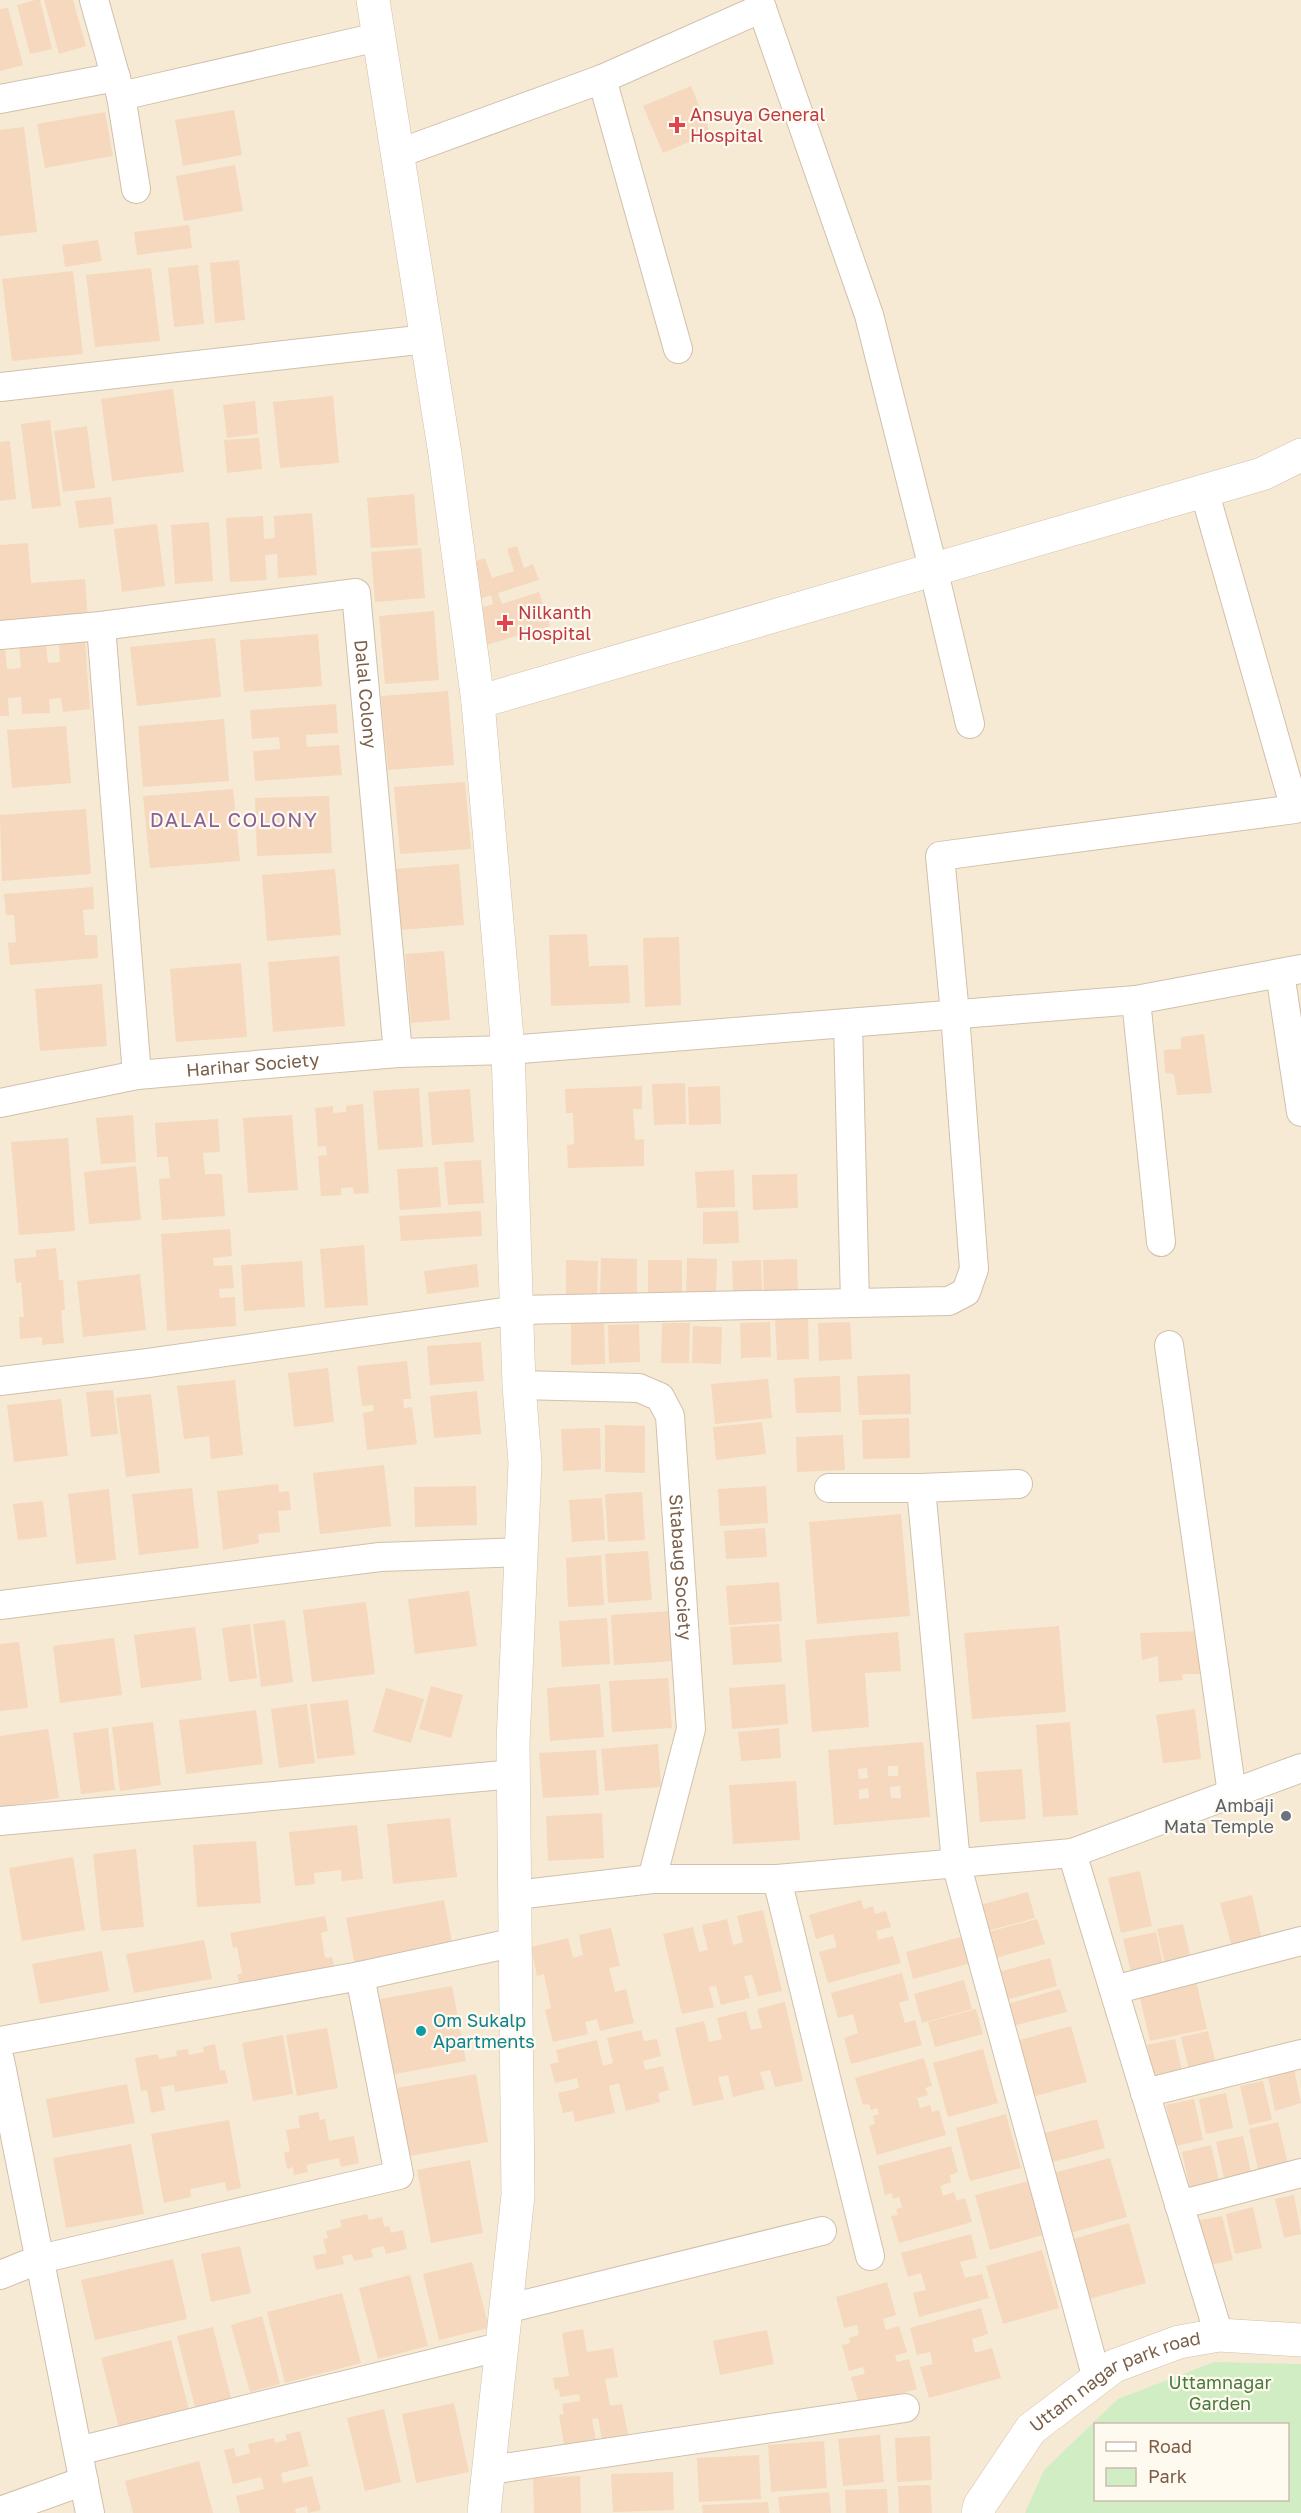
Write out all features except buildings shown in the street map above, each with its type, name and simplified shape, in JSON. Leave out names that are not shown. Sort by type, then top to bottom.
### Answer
[{"type":"street","points":[[94,0],[118,86],[136,189]]},
{"type":"street","points":[[373,0],[445,454],[478,702],[508,1050],[519,1385],[525,1463],[513,1743],[518,2195],[484,2513]]},
{"type":"street","points":[[398,154],[602,80],[760,4],[869,315],[970,724]]},
{"type":"street","points":[[0,99],[118,86],[378,37]]},
{"type":"street","points":[[602,80],[678,349]]},
{"type":"street","points":[[0,387],[427,339]]},
{"type":"street","points":[[478,702],[1262,474],[1301,455]]},
{"type":"street","points":[[0,1381],[148,1364],[518,1310],[949,1301],[966,1292],[975,1269],[956,1014],[940,856],[1294,809],[1204,490]]},
{"type":"street","name":"Dalal Colony","points":[[101,626],[356,593],[398,1053]]},
{"type":"street","points":[[0,635],[101,626],[137,1075]]},
{"type":"street","points":[[1291,971],[1301,1112]]},
{"type":"street","name":"Harihar Society","points":[[0,1103],[137,1075],[398,1053],[508,1050],[1136,1000],[1291,971]]},
{"type":"street","points":[[1136,1000],[1161,1242]]},
{"type":"street","points":[[848,1023],[855,1303]]},
{"type":"street","points":[[1169,1345],[1232,1794]]},
{"type":"street","name":"Sitabaug Society","points":[[519,1385],[639,1388],[660,1396],[670,1416],[691,1729],[652,1879]]},
{"type":"street","points":[[829,1488],[921,1488],[1018,1484]]},
{"type":"street","points":[[921,1488],[956,1863],[1097,2379]]},
{"type":"street","points":[[0,1605],[380,1557],[521,1552]]},
{"type":"street","points":[[516,1896],[602,1883],[652,1879],[777,1880],[1072,1853],[1301,1768]]},
{"type":"street","points":[[0,1821],[514,1774]]},
{"type":"street","points":[[1072,1853],[1219,2336]]},
{"type":"street","points":[[777,1880],[870,2256]]},
{"type":"street","points":[[1114,1990],[1301,1941]]},
{"type":"street","points":[[0,2041],[360,1976],[516,1942]]},
{"type":"street","points":[[0,2275],[40,2259],[399,2175],[360,1976]]},
{"type":"street","points":[[1145,2093],[1301,2054]]},
{"type":"street","points":[[0,2060],[90,2513]]},
{"type":"street","points":[[1179,2205],[1301,2173]]},
{"type":"street","points":[[506,2309],[822,2231]]},
{"type":"street","name":"Uttam nagar park road","points":[[978,2513],[980,2505],[1031,2429],[1114,2366],[1179,2342],[1219,2336],[1301,2340]]},
{"type":"street","points":[[78,2451],[503,2346]]},
{"type":"street","points":[[490,2470],[905,2408]]},
{"type":"street","points":[[0,2511],[84,2481]]},
{"type":"shaded area","points":[[0,0],[1301,0],[1301,2513],[0,2513]]},
{"type":"green space","name":"Uttamnagar Garden","points":[[1214,2362],[1301,2364],[1301,2513],[1025,2513],[1044,2470],[1118,2399]]},
{"type":"place","name":"Ansuya General Hospital","points":[[677,125]]},
{"type":"place","name":"Nilkanth Hospital","points":[[505,623]]},
{"type":"place","name":"Ambaji Mata Temple","points":[[1286,1816]]},
{"type":"place","name":"Om Sukalp Apartments","points":[[421,2031]]},
{"type":"district","name":"DALAL COLONY","points":[[234,820]]}]
